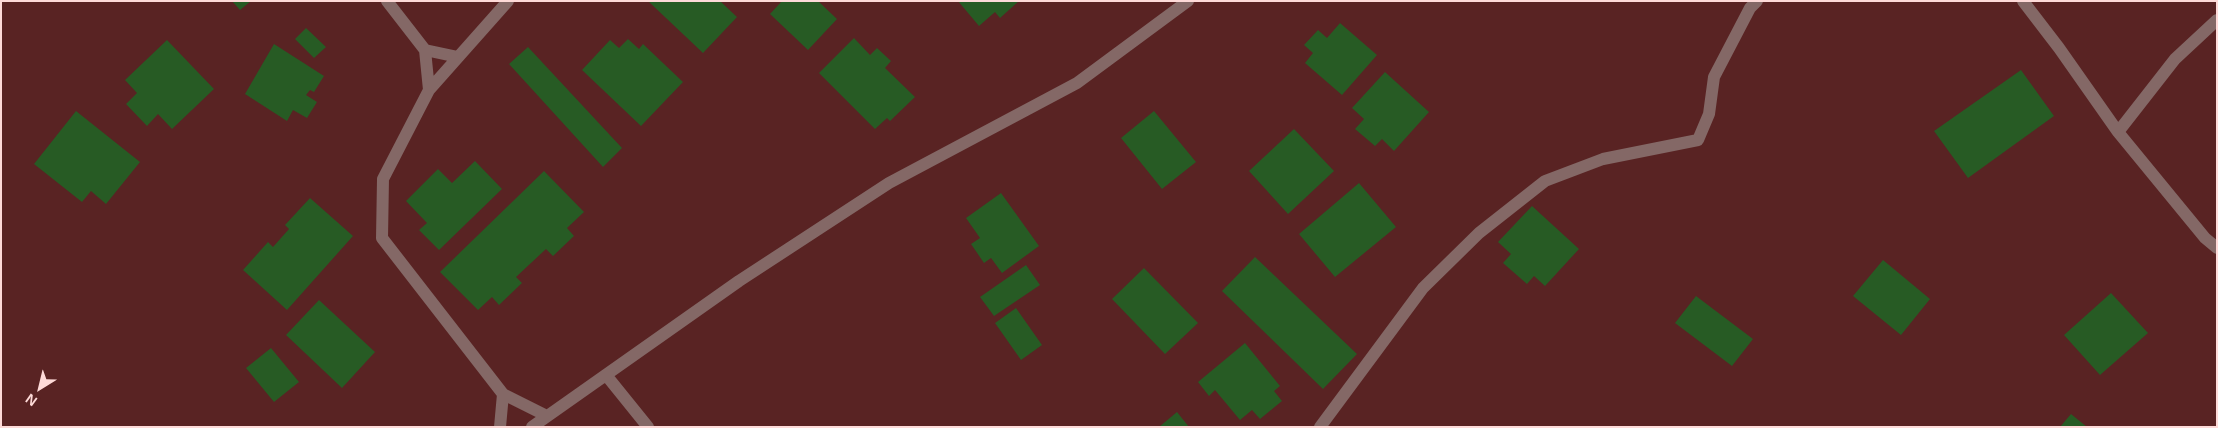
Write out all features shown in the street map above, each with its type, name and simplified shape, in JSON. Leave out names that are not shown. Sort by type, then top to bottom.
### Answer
[{"type":"street","points":[[387,1],[425,50],[429,90]]},
{"type":"street","points":[[508,1],[429,90],[383,178],[382,238],[503,394],[547,416]]},
{"type":"street","points":[[532,427],[739,281],[889,183],[1077,83],[1188,1]]},
{"type":"street","points":[[1320,427],[1423,288],[1479,233],[1545,181],[1603,159],[1698,140],[1709,114],[1714,77],[1750,8],[1757,1]]},
{"type":"street","points":[[2023,1],[2059,48],[2118,132],[2205,238],[2217,248]]},
{"type":"street","points":[[2118,132],[2175,59],[2217,20]]},
{"type":"street","points":[[425,50],[458,57]]},
{"type":"street","points":[[606,375],[648,427]]},
{"type":"street","points":[[500,427],[503,394]]},
{"type":"building","points":[[232,1],[251,1],[240,10]]},
{"type":"building","points":[[648,1],[720,1],[737,17],[703,53]]},
{"type":"building","points":[[782,1],[818,1],[837,19],[808,50],[770,14]]},
{"type":"building","points":[[958,1],[1019,1],[1000,18],[995,12],[979,26]]},
{"type":"building","points":[[1340,23],[1377,55],[1342,95],[1305,63],[1313,53],[1304,45],[1318,30],[1327,38]]},
{"type":"building","points":[[306,28],[326,47],[314,58],[295,39]]},
{"type":"building","points":[[854,38],[870,55],[877,48],[891,61],[885,68],[915,97],[890,121],[887,118],[875,129],[819,73]]},
{"type":"building","points":[[628,39],[639,49],[643,44],[683,82],[641,126],[582,70],[610,40],[619,48]]},
{"type":"building","points":[[167,40],[214,89],[172,129],[158,114],[147,126],[126,104],[137,93],[125,80]]},
{"type":"building","points":[[274,44],[324,76],[314,92],[310,90],[306,95],[317,102],[307,118],[293,110],[287,121],[245,94]]},
{"type":"building","points":[[528,47],[622,148],[603,167],[509,64]]},
{"type":"building","points":[[2021,70],[2054,116],[1968,178],[1934,131]]},
{"type":"building","points":[[1385,72],[1429,112],[1394,151],[1382,139],[1375,146],[1355,129],[1364,119],[1352,108]]},
{"type":"building","points":[[76,111],[140,162],[106,204],[91,191],[82,202],[34,164]]},
{"type":"building","points":[[1154,111],[1196,162],[1162,189],[1121,138]]},
{"type":"building","points":[[1294,129],[1334,171],[1288,214],[1249,171]]},
{"type":"building","points":[[475,161],[502,189],[439,250],[419,230],[427,223],[406,201],[438,169],[452,183]]},
{"type":"building","points":[[544,171],[584,212],[567,228],[574,236],[553,256],[546,249],[516,277],[522,283],[499,305],[492,297],[478,310],[440,272]]},
{"type":"building","points":[[1359,183],[1396,227],[1335,277],[1299,234]]},
{"type":"building","points":[[1001,193],[1039,246],[1002,273],[991,258],[984,263],[971,244],[980,238],[966,218]]},
{"type":"building","points":[[310,198],[353,236],[287,310],[243,270],[268,242],[273,247],[289,229],[285,225]]},
{"type":"building","points":[[1532,206],[1579,249],[1545,286],[1534,276],[1527,284],[1503,263],[1511,254],[1498,242]]},
{"type":"building","points":[[1255,257],[1357,354],[1323,389],[1222,291]]},
{"type":"building","points":[[1883,260],[1930,299],[1901,335],[1853,296]]},
{"type":"building","points":[[1026,265],[1040,285],[994,316],[980,297]]},
{"type":"building","points":[[1144,268],[1198,323],[1165,354],[1112,299]]},
{"type":"building","points":[[2111,293],[2148,333],[2100,375],[2064,335]]},
{"type":"building","points":[[1696,296],[1753,339],[1732,366],[1675,323]]},
{"type":"building","points":[[319,300],[375,352],[342,388],[286,335]]},
{"type":"building","points":[[1016,308],[1042,345],[1021,360],[995,323]]},
{"type":"building","points":[[1245,343],[1280,386],[1274,391],[1282,401],[1260,419],[1252,410],[1240,420],[1215,390],[1209,396],[1198,382]]},
{"type":"building","points":[[271,348],[299,382],[274,402],[246,368]]},
{"type":"building","points":[[1177,412],[1189,427],[1159,427]]},
{"type":"building","points":[[2071,414],[2087,427],[2060,427]]}]
